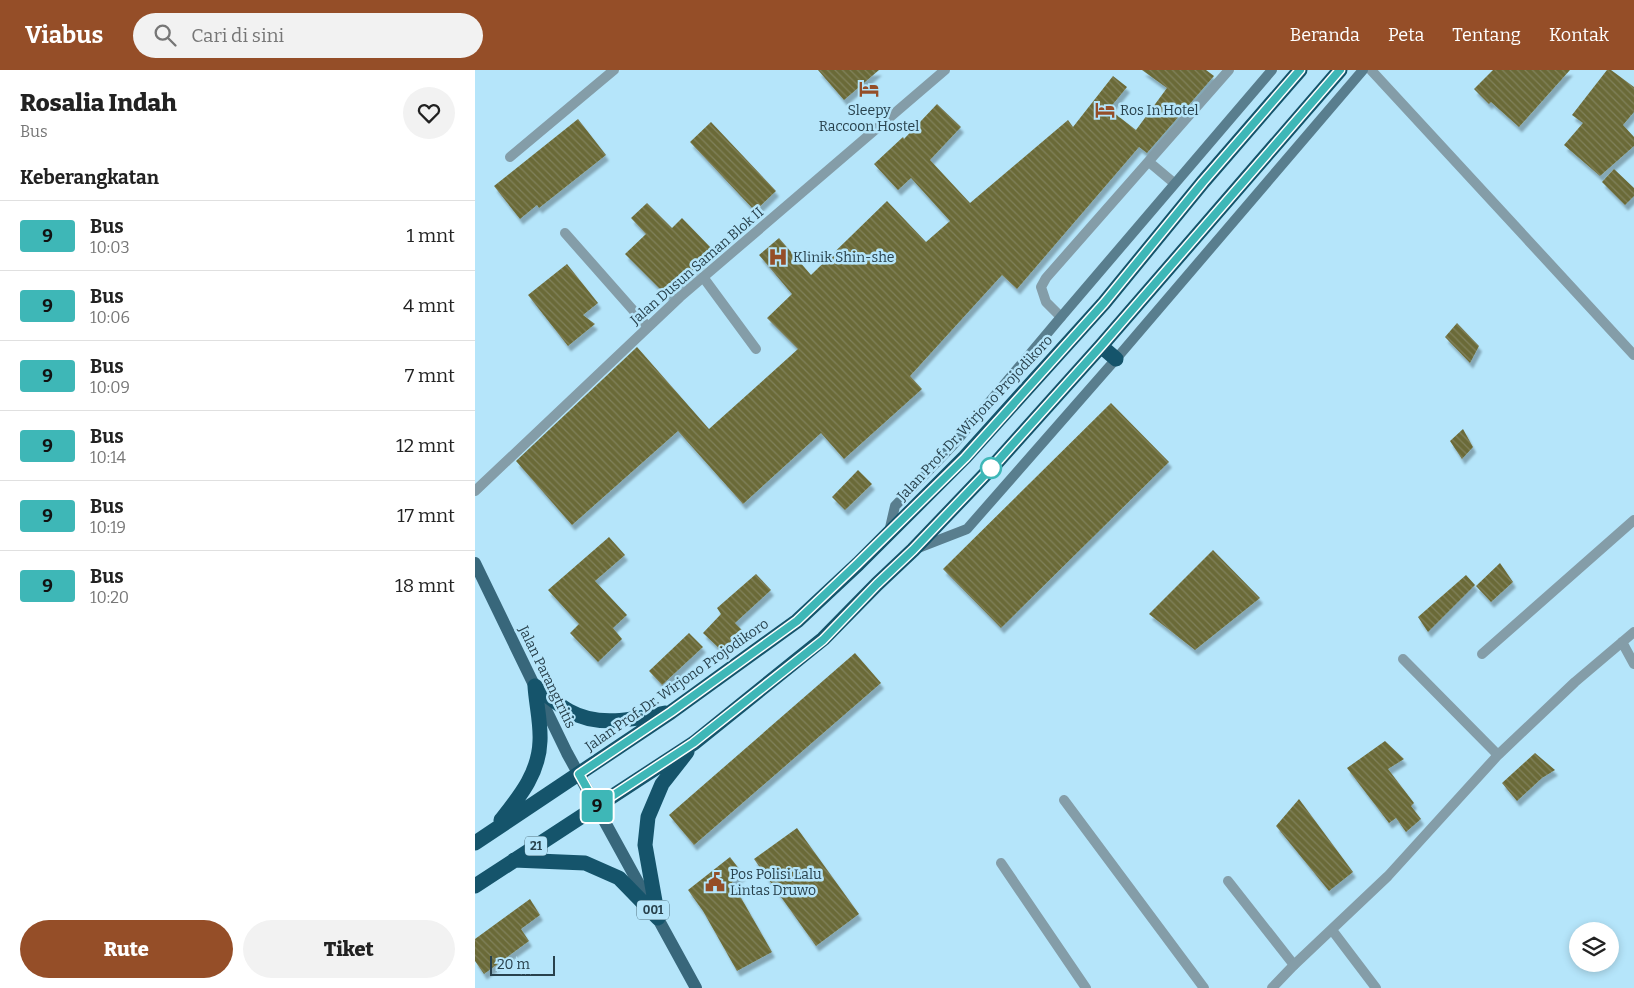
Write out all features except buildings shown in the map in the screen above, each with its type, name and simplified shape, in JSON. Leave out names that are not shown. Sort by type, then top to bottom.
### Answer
[{"type":"highway","name":"Jalan Prof. Dr. Wirjono Projodikoro","points":[[475,843],[671,712],[797,621],[965,458],[1104,303],[1203,182],[1300,70]]},
{"type":"highway","name":"21","points":[[475,886],[693,743],[823,640],[997,462],[1101,346],[1340,70]]},
{"type":"highway","points":[[1101,346],[1116,359]]},
{"type":"highway","points":[[857,564],[877,584]]},
{"type":"highway","points":[[535,686],[571,712],[599,721],[625,721],[671,712]]},
{"type":"highway","points":[[493,831],[524,792],[536,767],[540,741],[535,686]]},
{"type":"highway","points":[[658,918],[645,845],[648,817],[662,784],[693,743]]},
{"type":"highway","points":[[514,860],[585,863],[619,878],[658,918]]},
{"type":"main road","name":"Jalan Parangtritis","points":[[475,563],[579,774],[696,988]]},
{"type":"street","points":[[510,158],[613,70]]},
{"type":"street","name":"Jalan Dusun Saman Blok II","points":[[475,491],[703,277],[945,70]]},
{"type":"street","points":[[1061,317],[1046,302],[1041,287],[1046,278],[1229,70]]},
{"type":"street","points":[[888,533],[895,506],[954,444],[1272,70]]},
{"type":"street","points":[[913,550],[967,528],[1116,359],[1363,70]]},
{"type":"street","points":[[1371,70],[1634,355]]},
{"type":"street","points":[[1149,162],[1174,184]]},
{"type":"street","points":[[565,233],[648,327]]},
{"type":"street","points":[[703,277],[755,349]]},
{"type":"street","points":[[1482,654],[1634,520]]},
{"type":"street","points":[[1272,988],[1294,964],[1388,876],[1498,755],[1575,682],[1634,632]]},
{"type":"street","points":[[1622,642],[1634,664]]},
{"type":"street","points":[[1403,659],[1498,755]]},
{"type":"street","points":[[1064,800],[1204,988]]},
{"type":"street","points":[[1001,863],[1086,988]]},
{"type":"street","points":[[1228,881],[1294,964]]},
{"type":"street","points":[[1332,930],[1376,988]]},
{"type":"bus line","name":"9","points":[[1300,70],[1203,182],[1104,303],[965,458],[857,564],[797,621],[671,712],[579,774],[597,806],[693,743],[823,640],[997,462],[1101,346],[1340,70]]},
{"type":"place","name":"Sleepy Raccoon Hostel","points":[[869,89]]},
{"type":"place","name":"Ros In Hotel","points":[[1105,110]]},
{"type":"place","name":"Klinik Shin-she","points":[[778,257]]},
{"type":"place","name":"Pos Polisi Lalu Lintas Druwo","points":[[715,882]]}]
